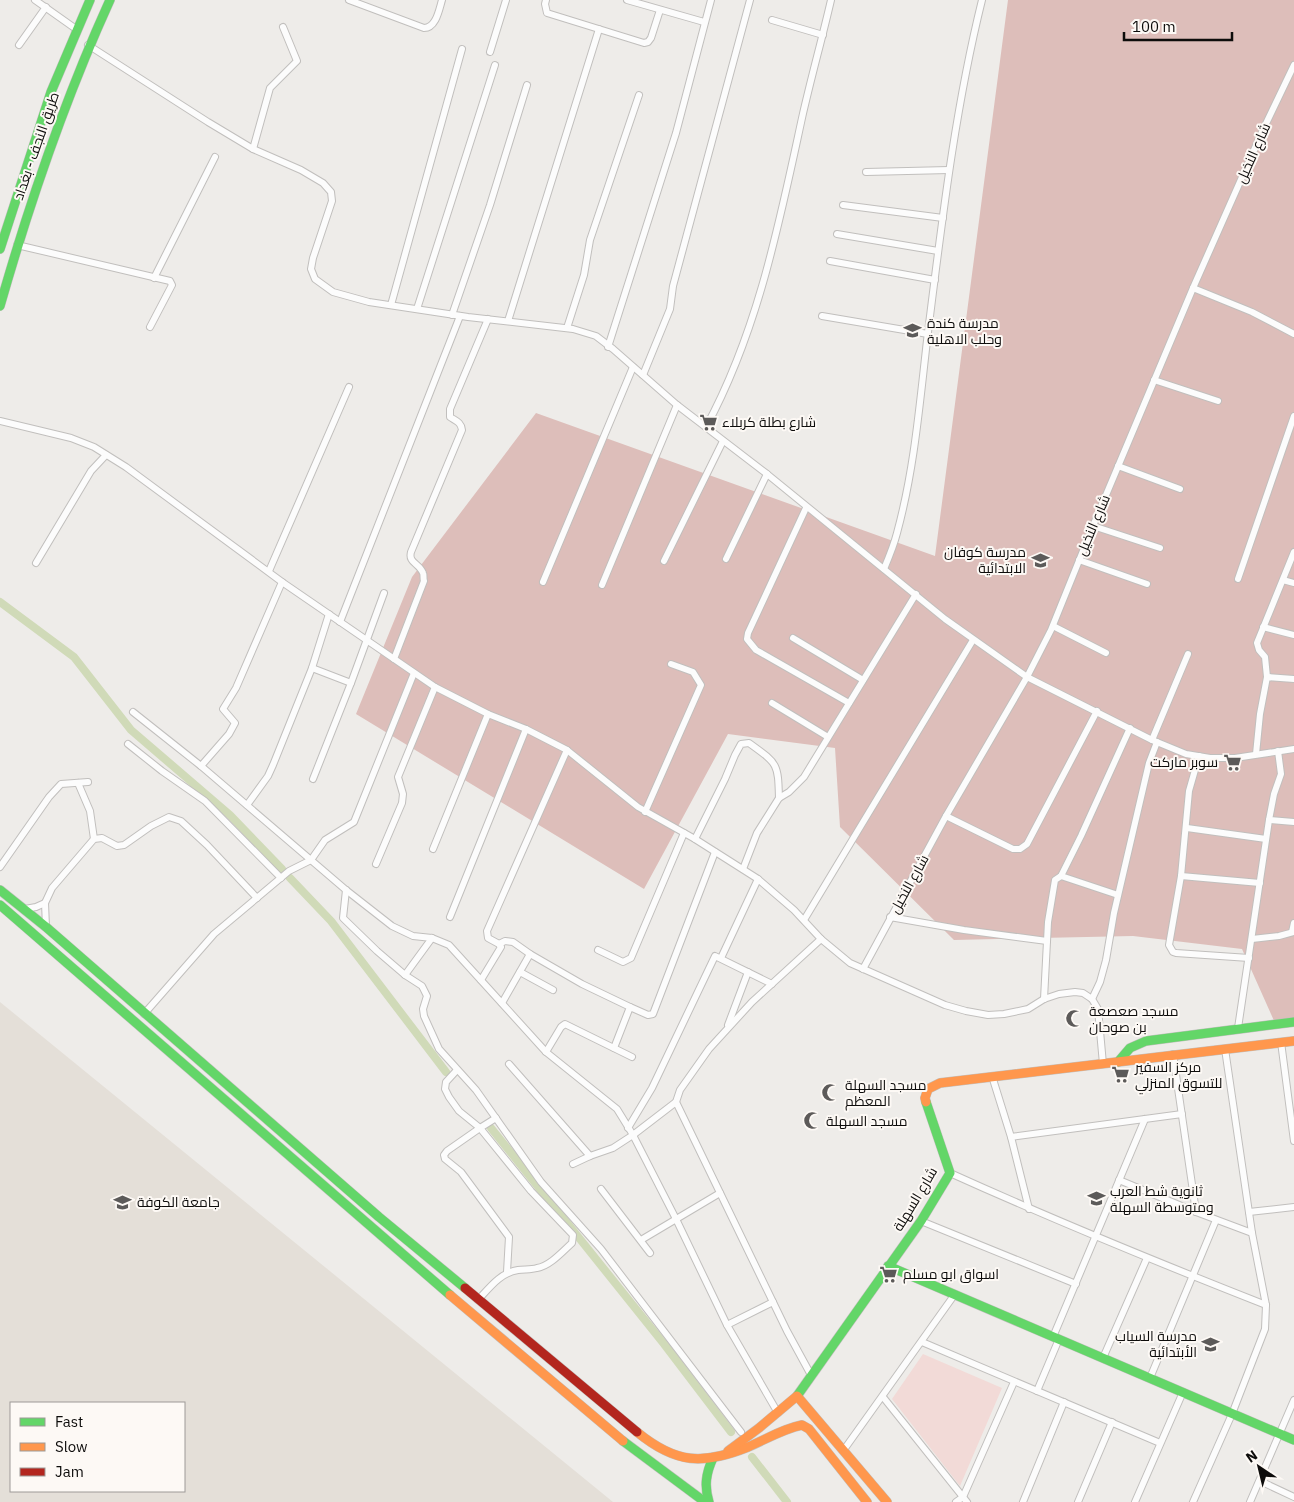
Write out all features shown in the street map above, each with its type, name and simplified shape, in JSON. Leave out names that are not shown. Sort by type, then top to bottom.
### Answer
[{"type":"main road","points":[[0,249],[41,118],[76,29],[90,0]]},
{"type":"main road","name":"طريق النجف - بغداد","points":[[0,306],[17,245],[52,137],[88,45],[110,0]]},
{"type":"main road","points":[[0,890],[46,927],[372,1211],[647,1440],[679,1457],[700,1460],[717,1457],[748,1447],[786,1428],[802,1425],[809,1429],[867,1502]]},
{"type":"main road","points":[[0,906],[499,1337],[640,1455],[707,1502]]},
{"type":"main road","points":[[1118,1062],[1130,1048],[1146,1041],[1294,1022]]},
{"type":"main road","name":"شارع السهلة","points":[[717,1457],[778,1413],[797,1396],[921,1221],[950,1173],[926,1104],[926,1094],[932,1086],[940,1083],[992,1076],[1294,1041]]},
{"type":"main road","points":[[888,1266],[1294,1440]]},
{"type":"main road","points":[[797,1396],[887,1502]]},
{"type":"main road","points":[[707,1502],[706,1476],[717,1457]]},
{"type":"street","points":[[35,0],[76,29]]},
{"type":"street","points":[[349,0],[424,28],[429,28],[433,24],[442,0]]},
{"type":"street","points":[[490,52],[506,0]]},
{"type":"street","points":[[546,0],[545,9],[547,13],[644,43],[648,42],[651,38],[660,10]]},
{"type":"street","points":[[627,0],[704,22]]},
{"type":"street","points":[[608,346],[676,133],[711,0]]},
{"type":"street","points":[[642,376],[670,308],[673,286],[750,0]]},
{"type":"street","points":[[706,427],[732,375],[756,308],[781,216],[806,98],[831,0]]},
{"type":"street","points":[[884,569],[897,535],[908,485],[917,430],[949,170],[971,46],[982,0]]},
{"type":"street","points":[[19,45],[46,7]]},
{"type":"street","points":[[772,20],[823,35]]},
{"type":"street","points":[[253,148],[270,88],[297,61],[283,27]]},
{"type":"street","points":[[508,322],[599,29]]},
{"type":"street","points":[[88,45],[208,122],[253,148],[301,170],[323,183],[331,192],[332,201],[311,269],[315,279],[333,292],[369,302],[460,316],[567,328],[596,336],[677,405],[767,474],[806,508],[972,640],[1026,676],[1097,710],[1154,741],[1186,754],[1210,758],[1235,758],[1294,749]]},
{"type":"street","points":[[391,305],[462,49]]},
{"type":"street","points":[[417,309],[495,65]]},
{"type":"street","name":"شارع النخيل","points":[[863,969],[946,816],[1053,626],[1092,526],[1193,288],[1262,132],[1294,66]]},
{"type":"street","points":[[452,314],[490,205],[527,85]]},
{"type":"street","points":[[567,328],[584,275],[590,240],[639,95]]},
{"type":"street","points":[[154,278],[215,157]]},
{"type":"street","points":[[866,172],[949,170]]},
{"type":"street","points":[[843,204],[943,218]]},
{"type":"street","points":[[837,234],[938,251]]},
{"type":"street","points":[[17,245],[170,281],[172,284],[150,327]]},
{"type":"street","points":[[830,261],[935,280]]},
{"type":"street","points":[[1193,288],[1252,312],[1294,334]]},
{"type":"street","points":[[340,622],[460,316]]},
{"type":"street","points":[[822,316],[928,334]]},
{"type":"street","points":[[394,659],[424,581],[423,573],[412,561],[411,552],[462,430],[458,422],[450,418],[450,409],[488,319]]},
{"type":"street","points":[[543,582],[633,367]]},
{"type":"street","points":[[1154,380],[1218,401]]},
{"type":"street","points":[[269,571],[349,387]]},
{"type":"street","points":[[602,585],[677,405]]},
{"type":"street","points":[[1238,579],[1294,416]]},
{"type":"street","points":[[0,421],[71,438],[94,448],[126,466],[282,582],[435,687],[488,714],[526,729],[567,750],[585,763],[624,798],[645,812],[695,839],[758,879],[782,899],[839,955],[863,969],[945,1005],[988,1015],[1028,1009],[1044,999],[1059,994],[1084,993],[1098,1009],[1103,1064]]},
{"type":"street","points":[[664,561],[723,440]]},
{"type":"street","points":[[36,563],[91,471],[106,455]]},
{"type":"street","points":[[1118,466],[1180,489]]},
{"type":"street","points":[[726,559],[767,474]]},
{"type":"street","points":[[806,508],[748,633],[747,639],[756,650],[849,703]]},
{"type":"street","points":[[1092,526],[1160,548]]},
{"type":"street","points":[[1256,754],[1260,714],[1267,677],[1265,656],[1259,650],[1257,643],[1294,552]]},
{"type":"street","points":[[1079,560],[1147,584]]},
{"type":"street","points":[[1283,580],[1294,583]]},
{"type":"street","points":[[201,766],[229,734],[235,723],[223,708],[236,688],[282,582]]},
{"type":"street","points":[[313,779],[384,593]]},
{"type":"street","points":[[743,870],[757,833],[779,798],[789,792],[804,777],[916,594]]},
{"type":"street","points":[[247,805],[268,776],[312,668],[329,614]]},
{"type":"street","points":[[1053,626],[1106,653]]},
{"type":"street","points":[[1264,627],[1294,635]]},
{"type":"street","points":[[793,638],[863,680]]},
{"type":"street","points":[[804,920],[972,640]]},
{"type":"street","points":[[1092,1000],[1100,982],[1106,960],[1118,895],[1154,741],[1188,654]]},
{"type":"street","points":[[645,812],[701,685],[693,672],[671,664]]},
{"type":"street","points":[[312,668],[351,683]]},
{"type":"street","points":[[144,1014],[214,934],[289,871],[311,860],[325,840],[354,822],[414,673]]},
{"type":"street","points":[[1267,677],[1294,680]]},
{"type":"street","points":[[376,864],[402,802],[403,794],[398,777],[435,687]]},
{"type":"street","points":[[772,703],[828,737]]},
{"type":"street","points":[[946,816],[1013,849],[1020,849],[1027,844],[1097,710]]},
{"type":"street","points":[[133,712],[201,766],[346,890],[392,926],[413,936],[432,938],[449,944],[546,1052],[617,1109],[633,1135],[676,1219],[727,1325],[778,1413]]},
{"type":"street","points":[[433,849],[488,714]]},
{"type":"street","points":[[1044,999],[1048,922],[1054,880],[1061,876],[1081,836],[1130,728]]},
{"type":"street","points":[[450,917],[526,729]]},
{"type":"street","points":[[695,839],[725,779],[734,755],[742,744],[749,743],[770,758],[778,771],[779,798]]},
{"type":"street","points":[[128,744],[205,801],[281,878]]},
{"type":"street","points":[[499,944],[488,938],[487,931],[567,750]]},
{"type":"street","points":[[1238,1028],[1250,958],[1269,820],[1274,794],[1282,774],[1278,751]]},
{"type":"street","points":[[1199,756],[1189,791],[1181,876],[1169,945],[1173,952],[1250,958]]},
{"type":"street","points":[[0,867],[49,797],[61,784],[88,782]]},
{"type":"street","points":[[78,783],[90,811],[94,839]]},
{"type":"street","points":[[46,927],[45,903],[52,888],[94,839],[102,838],[117,846],[124,845],[151,826],[169,817],[181,821],[207,845],[257,898]]},
{"type":"street","points":[[1269,820],[1294,822]]},
{"type":"street","points":[[1187,828],[1266,839]]},
{"type":"street","points":[[598,950],[623,962],[631,958],[684,833]]},
{"type":"street","points":[[499,944],[504,941],[513,942],[582,984],[648,1015],[653,1014],[715,852]]},
{"type":"street","points":[[1061,876],[1118,895]]},
{"type":"street","points":[[1181,876],[1260,883]]},
{"type":"street","points":[[721,958],[758,879]]},
{"type":"street","points":[[346,890],[343,918],[361,937],[405,975],[422,986],[427,996],[423,1009],[424,1016],[438,1049],[476,1090],[541,1182],[601,1249],[741,1432]]},
{"type":"street","points":[[25,910],[45,903]]},
{"type":"street","points":[[890,918],[1047,941]]},
{"type":"street","points":[[1252,939],[1279,936],[1293,932],[1294,923]]},
{"type":"street","points":[[405,975],[432,938]]},
{"type":"street","points":[[573,1164],[613,1148],[676,1102],[680,1090],[709,1048],[752,1002],[821,939]]},
{"type":"street","points":[[481,980],[500,950],[499,944]]},
{"type":"street","points":[[502,1003],[530,954]]},
{"type":"street","points":[[628,1128],[652,1088],[715,956],[772,984]]},
{"type":"street","points":[[520,972],[554,990]]},
{"type":"street","points":[[726,1030],[748,972]]},
{"type":"street","points":[[614,1048],[630,1007]]},
{"type":"street","points":[[546,1052],[561,1027],[565,1024],[632,1057]]},
{"type":"street","points":[[1280,1042],[1294,1140]]},
{"type":"street","points":[[1193,1502],[1232,1414],[1265,1329],[1266,1305],[1252,1233],[1225,1049]]},
{"type":"street","points":[[1173,1054],[1196,1212]]},
{"type":"street","points":[[509,1064],[590,1156]]},
{"type":"street","points":[[457,1070],[446,1082],[445,1089],[449,1097],[459,1111],[480,1128],[531,1192],[573,1235],[572,1243],[546,1264],[537,1268],[507,1272],[478,1300]]},
{"type":"street","points":[[992,1076],[1011,1136],[1029,1209]]},
{"type":"street","points":[[676,1102],[773,1302],[811,1375]]},
{"type":"street","points":[[1011,1136],[1182,1114]]},
{"type":"street","points":[[496,1118],[444,1155],[445,1160],[461,1172],[507,1233],[510,1244],[507,1272]]},
{"type":"street","points":[[1037,1391],[1076,1284],[1144,1119]]},
{"type":"street","points":[[950,1173],[1029,1209],[1146,1258],[1266,1305]]},
{"type":"street","points":[[1119,1180],[1252,1233]]},
{"type":"street","points":[[601,1189],[650,1253]]},
{"type":"street","points":[[641,1240],[720,1193]]},
{"type":"street","points":[[1249,1212],[1294,1207]]},
{"type":"street","points":[[1150,1378],[1216,1220]]},
{"type":"street","points":[[921,1221],[1076,1284]]},
{"type":"street","points":[[1103,1358],[1146,1258]]},
{"type":"street","points":[[844,1451],[955,1294]]},
{"type":"street","points":[[727,1325],[773,1302]]},
{"type":"street","points":[[922,1342],[1160,1443]]},
{"type":"street","points":[[965,1500],[1014,1382]]},
{"type":"street","points":[[1135,1502],[1183,1392]]},
{"type":"street","points":[[883,1397],[965,1500]]},
{"type":"street","points":[[1250,1502],[1294,1400]]},
{"type":"street","points":[[1023,1502],[1064,1402]]},
{"type":"street","points":[[1078,1502],[1112,1422]]},
{"type":"street","points":[[1260,1481],[1294,1497]]},
{"type":"street","points":[[956,1502],[965,1500]]},
{"type":"shaded area","points":[[1008,0],[1294,0],[1294,1020],[1275,1023],[1242,949],[1133,936],[954,940],[840,827],[835,748],[728,734],[644,889],[356,714],[412,577],[536,413],[935,556]]},
{"type":"shaded area","name":"جامعة الكوفة","points":[[0,1002],[613,1502],[0,1502]]},
{"type":"shaded area","points":[[923,1354],[1002,1388],[960,1486],[892,1399]]},
{"type":"waterway","points":[[0,602],[74,657],[131,730],[230,815],[282,869]]},
{"type":"waterway","points":[[290,878],[331,921],[446,1072]]},
{"type":"waterway","points":[[491,1128],[664,1344],[731,1432]]},
{"type":"waterway","points":[[752,1457],[787,1502]]},
{"type":"traffic: fast","points":[[0,249],[51,92],[90,0]]},
{"type":"traffic: fast","points":[[0,306],[49,151],[78,75],[110,0]]},
{"type":"traffic: fast","points":[[0,890],[46,927],[379,1217],[465,1288]]},
{"type":"traffic: fast","points":[[0,905],[450,1295]]},
{"type":"traffic: fast","points":[[1118,1062],[1130,1048],[1146,1041],[1294,1022]]},
{"type":"traffic: fast","points":[[797,1396],[921,1221],[950,1173],[926,1102]]},
{"type":"traffic: fast","points":[[888,1266],[1294,1440]]},
{"type":"traffic: fast","points":[[623,1441],[705,1502]]},
{"type":"traffic: fast","points":[[709,1502],[706,1480],[713,1458]]},
{"type":"traffic: slow","points":[[926,1102],[925,1098],[928,1089],[940,1083],[1294,1041]]},
{"type":"traffic: slow","points":[[450,1295],[623,1441]]},
{"type":"traffic: slow","points":[[728,1451],[797,1396],[887,1502]]},
{"type":"traffic: slow","points":[[637,1432],[651,1443],[677,1456],[703,1459],[732,1453],[802,1425],[809,1429],[867,1502]]},
{"type":"traffic: jam","points":[[465,1288],[637,1432]]},
{"type":"place","name":"مدرسة كندة وحلب الاهلية","points":[[913,331]]},
{"type":"place","name":"شارع بطلة كربلاء","points":[[708,422]]},
{"type":"place","name":"مدرسة كوفان الابتدائية","points":[[1040,560]]},
{"type":"place","name":"سوبر ماركت","points":[[1232,762]]},
{"type":"place","name":"مسجد صعصعة بن صوحان","points":[[1075,1019]]},
{"type":"place","name":"مركز السفير للتسوق المنزلي","points":[[1121,1075]]},
{"type":"place","name":"مسجد السهلة المعظم","points":[[831,1093]]},
{"type":"place","name":"مسجد السهلة","points":[[812,1121]]},
{"type":"place","name":"ثانوية شط العرب ومتوسطة السهلة","points":[[1096,1199]]},
{"type":"place","name":"جامعة الكوفة","points":[[123,1202]]},
{"type":"place","name":"اسواق ابو مسلم","points":[[889,1274]]},
{"type":"place","name":"مدرسة السياب الأبتدائية","points":[[1211,1344]]}]
